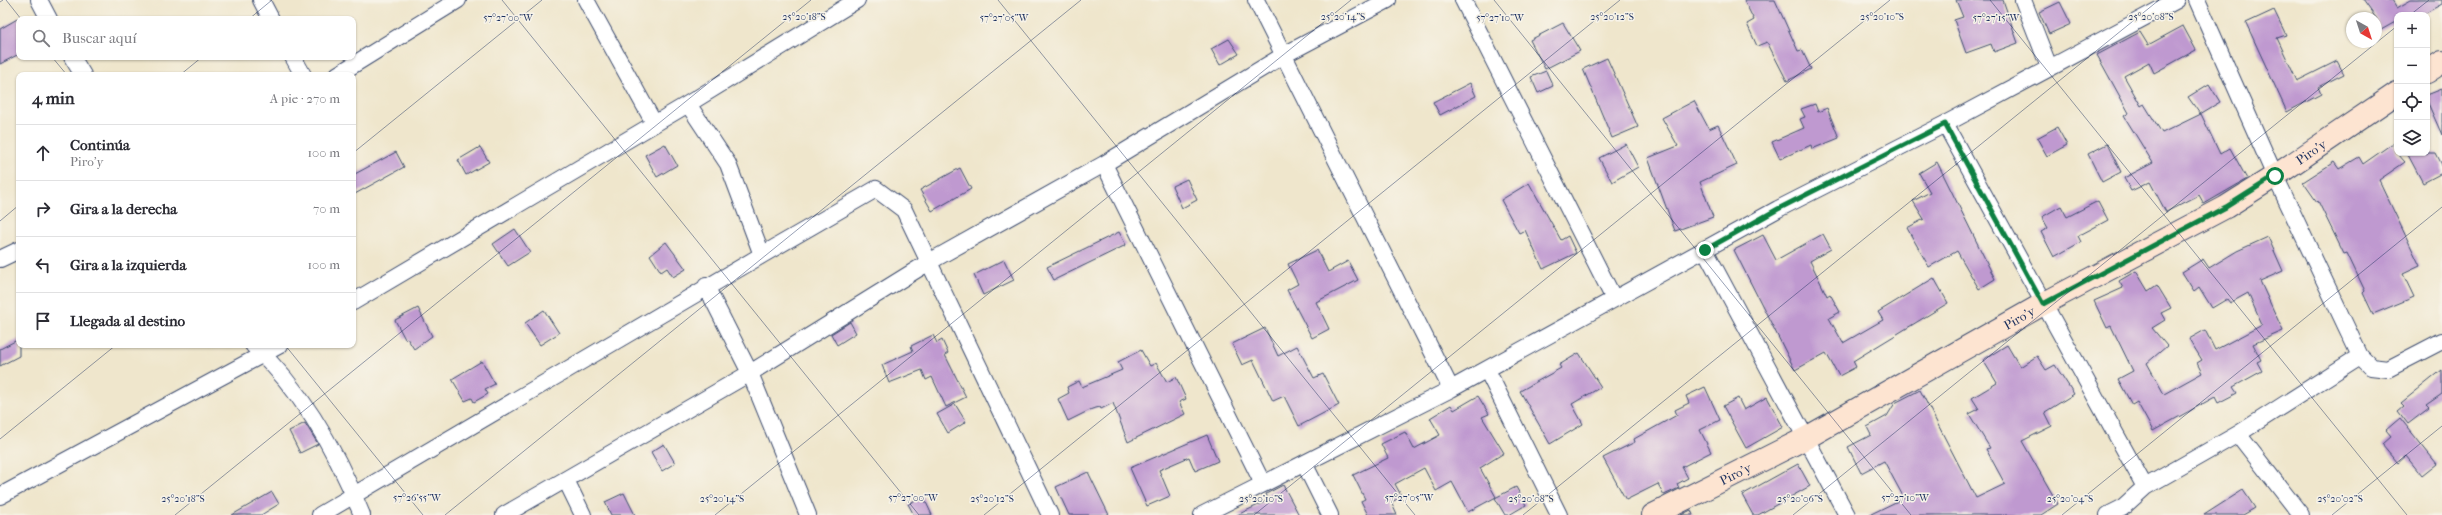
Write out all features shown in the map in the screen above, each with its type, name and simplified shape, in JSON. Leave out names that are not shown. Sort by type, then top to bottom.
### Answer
[{"type":"main road","points":[[2430,70],[2442,62]]},
{"type":"main road","name":"Piro'y","points":[[1653,515],[1806,438],[2043,304],[2226,207],[2275,176],[2394,95]]},
{"type":"street","points":[[39,0],[47,16]]},
{"type":"street","points":[[261,0],[269,16]]},
{"type":"street","points":[[342,72],[458,0]]},
{"type":"street","points":[[586,0],[654,123]]},
{"type":"street","points":[[356,300],[688,104],[857,0]]},
{"type":"street","points":[[1256,0],[1452,389]]},
{"type":"street","points":[[504,515],[750,373],[929,262],[1104,164],[1284,54],[1388,0]]},
{"type":"street","points":[[1463,0],[1614,299]]},
{"type":"street","points":[[2023,0],[2049,67]]},
{"type":"street","points":[[1202,515],[1452,389],[1778,209],[1945,124],[2049,67],[2177,0]]},
{"type":"street","points":[[2197,0],[2275,176],[2360,356],[2371,368],[2388,369],[2442,341]]},
{"type":"street","points":[[74,60],[81,72]]},
{"type":"street","points":[[295,60],[301,72]]},
{"type":"street","points":[[688,104],[728,164],[762,255]]},
{"type":"street","points":[[1945,124],[2145,487]]},
{"type":"street","points":[[1104,164],[1263,484]]},
{"type":"street","points":[[320,515],[706,286],[876,189],[904,210],[1050,515]]},
{"type":"street","points":[[1705,250],[1847,515]]},
{"type":"street","points":[[0,259],[16,251]]},
{"type":"street","points":[[706,286],[750,373],[808,515]]},
{"type":"street","points":[[0,496],[258,350],[280,371],[315,419],[362,515]]},
{"type":"street","points":[[2108,515],[2122,508],[2145,487],[2238,434],[2360,356]]},
{"type":"street","points":[[1487,370],[1559,515]]},
{"type":"street","points":[[2238,434],[2301,515]]},
{"type":"street","points":[[1305,464],[1330,515]]},
{"type":"street","points":[[566,480],[583,515]]},
{"type":"building","points":[[1744,0],[1775,0],[1798,51],[1802,50],[1811,69],[1787,81],[1767,42],[1757,46],[1747,24],[1754,20]]},
{"type":"building","points":[[1956,0],[2003,0],[2018,43],[1994,52],[1991,44],[1966,53],[1954,20],[1963,17]]},
{"type":"building","points":[[2363,0],[2392,0],[2397,8],[2411,0],[2442,0],[2442,4],[2427,12],[2394,12],[2394,23],[2382,29],[2382,12],[2372,12]]},
{"type":"building","points":[[2060,2],[2071,24],[2049,34],[2039,12]]},
{"type":"building","points":[[2274,10],[2286,35],[2277,38],[2297,81],[2337,61],[2344,74],[2318,87],[2321,94],[2287,112],[2246,23]]},
{"type":"building","points":[[16,20],[16,56],[0,64],[0,29]]},
{"type":"building","points":[[1563,23],[1580,51],[1545,69],[1530,40]]},
{"type":"building","points":[[2183,26],[2196,50],[2154,73],[2149,62],[2124,76],[2141,106],[2144,104],[2162,133],[2201,114],[2220,154],[2230,148],[2247,179],[2204,204],[2199,195],[2166,212],[2150,182],[2131,191],[2124,178],[2153,163],[2124,116],[2129,113],[2097,55],[2140,32],[2148,45]]},
{"type":"building","points":[[1229,39],[1239,54],[1220,65],[1211,49]]},
{"type":"building","points":[[1607,58],[1638,127],[1612,138],[1583,69]]},
{"type":"building","points":[[1546,71],[1553,86],[1538,93],[1531,77]]},
{"type":"building","points":[[1470,83],[1476,96],[1440,115],[1433,102]]},
{"type":"building","points":[[2209,84],[2220,102],[2200,114],[2188,97]]},
{"type":"building","points":[[2442,89],[2442,135],[2430,108],[2430,94]]},
{"type":"building","points":[[1694,101],[1709,129],[1718,125],[1737,165],[1700,182],[1713,217],[1675,231],[1648,158],[1678,146],[1662,118]]},
{"type":"building","points":[[1815,104],[1818,112],[1827,108],[1839,138],[1812,149],[1811,145],[1780,159],[1772,142],[1804,128],[1800,119],[1805,117],[1801,109]]},
{"type":"building","points":[[2057,127],[2067,145],[2047,156],[2037,138]]},
{"type":"building","points":[[2393,143],[2394,156],[2400,156],[2405,162],[2379,180],[2420,266],[2403,274],[2414,297],[2373,314],[2363,293],[2365,291],[2347,253],[2344,254],[2318,201],[2317,202],[2303,182],[2334,162],[2339,169],[2359,157],[2363,164]]},
{"type":"building","points":[[665,144],[677,165],[657,177],[645,155]]},
{"type":"building","points":[[1626,144],[1638,167],[1612,182],[1599,158]]},
{"type":"building","points":[[2107,144],[2121,172],[2102,182],[2088,154]]},
{"type":"building","points":[[480,147],[489,162],[466,175],[458,160]]},
{"type":"building","points":[[396,152],[404,167],[356,193],[356,173]]},
{"type":"building","points":[[2430,153],[2436,153],[2442,165],[2442,173],[2423,183],[2409,156],[2430,156]]},
{"type":"building","points":[[1937,162],[1995,279],[1979,289],[1957,251],[1929,267],[1907,228],[1924,219],[1913,201],[1930,192],[1919,173]]},
{"type":"building","points":[[960,168],[971,189],[932,211],[920,190]]},
{"type":"building","points":[[1187,179],[1197,200],[1182,208],[1172,186]]},
{"type":"building","points":[[1529,183],[1561,240],[1568,236],[1576,253],[1543,269],[1525,230],[1519,233],[1501,200]]},
{"type":"building","points":[[2098,201],[2108,220],[2078,236],[2081,242],[2054,257],[2041,232],[2048,228],[2042,217],[2061,206],[2067,217]]},
{"type":"building","points":[[515,229],[530,252],[508,266],[493,244]]},
{"type":"building","points":[[1119,232],[1126,245],[1054,280],[1047,267]]},
{"type":"building","points":[[1823,234],[1831,249],[1810,261],[1827,296],[1830,294],[1840,312],[1829,318],[1843,343],[1883,320],[1878,312],[1934,278],[1948,303],[1853,361],[1856,367],[1839,376],[1826,353],[1795,370],[1734,250],[1763,235],[1776,260]]},
{"type":"building","points":[[2268,237],[2283,271],[2260,281],[2283,331],[2253,344],[2261,360],[2257,362],[2262,371],[2233,387],[2237,393],[2218,403],[2215,397],[2153,431],[2137,402],[2132,405],[2118,379],[2133,371],[2111,326],[2107,328],[2094,301],[2123,288],[2119,281],[2136,271],[2148,291],[2157,285],[2171,308],[2161,313],[2165,320],[2152,328],[2167,346],[2147,363],[2164,394],[2202,373],[2197,363],[2202,360],[2189,339],[2205,330],[2215,350],[2262,325],[2248,293],[2230,303],[2227,299],[2212,308],[2199,287],[2194,291],[2182,272],[2203,259],[2209,268],[2237,251]]},
{"type":"building","points":[[666,242],[686,269],[673,277],[667,268],[661,272],[650,255]]},
{"type":"building","points":[[1317,250],[1328,272],[1348,261],[1358,280],[1316,302],[1329,329],[1312,338],[1287,290],[1298,284],[1288,264]]},
{"type":"building","points":[[1004,260],[1014,280],[983,295],[974,275]]},
{"type":"building","points":[[418,308],[432,336],[414,349],[407,338],[405,339],[395,320]]},
{"type":"building","points":[[544,310],[559,333],[540,345],[525,323]]},
{"type":"building","points":[[850,322],[856,333],[837,345],[831,334]]},
{"type":"building","points":[[1265,328],[1278,356],[1297,346],[1314,378],[1323,374],[1339,405],[1299,426],[1284,396],[1273,401],[1253,360],[1242,365],[1232,344]]},
{"type":"building","points":[[933,335],[937,343],[942,340],[948,353],[945,355],[966,397],[946,407],[932,377],[926,380],[922,370],[889,383],[882,365],[913,351],[911,346]]},
{"type":"building","points":[[16,341],[16,348],[19,348],[19,356],[0,366],[0,349]]},
{"type":"building","points":[[2007,345],[2020,367],[2037,356],[2046,370],[2055,365],[2074,394],[2045,412],[2052,426],[2022,441],[2058,504],[2041,515],[1869,515],[1904,498],[1884,461],[1861,473],[1848,447],[1871,435],[1867,427],[1887,416],[1895,403],[1920,390],[1976,498],[2005,484],[1986,449],[1990,448],[1969,414],[1979,409],[1972,398],[1997,383],[1983,360]]},
{"type":"building","points":[[1141,350],[1150,366],[1156,363],[1167,382],[1176,377],[1186,399],[1179,402],[1185,414],[1128,442],[1113,403],[1101,409],[1100,407],[1092,409],[1068,421],[1058,399],[1069,393],[1067,387],[1079,381],[1082,387],[1122,370],[1118,362]]},
{"type":"building","points":[[1579,353],[1601,387],[1572,404],[1583,424],[1550,444],[1520,391],[1561,368],[1559,365]]},
{"type":"building","points":[[482,361],[495,384],[485,389],[488,394],[474,402],[472,398],[465,401],[452,379]]},
{"type":"building","points":[[2442,370],[2442,394],[2426,405],[2429,408],[2408,424],[2398,411],[2404,406],[2401,403]]},
{"type":"building","points":[[1705,387],[1720,420],[1700,430],[1711,452],[1682,467],[1688,478],[1677,484],[1679,488],[1664,495],[1658,484],[1626,500],[1603,458],[1635,442],[1634,439],[1677,415],[1675,410],[1689,403],[1686,396]]},
{"type":"building","points":[[1478,396],[1489,414],[1482,417],[1504,453],[1480,468],[1496,497],[1468,512],[1452,482],[1436,491],[1424,468],[1395,484],[1402,497],[1391,502],[1397,515],[1368,515],[1361,501],[1365,499],[1353,475],[1388,458],[1381,444],[1405,432],[1414,449],[1440,435],[1430,418],[1451,405],[1454,410]]},
{"type":"building","points":[[1767,397],[1783,427],[1746,448],[1723,406],[1738,398],[1744,410]]},
{"type":"building","points":[[955,404],[966,422],[948,433],[937,414]]},
{"type":"building","points":[[2400,418],[2437,464],[2422,476],[2406,456],[2398,463],[2382,444],[2391,436],[2386,430]]},
{"type":"building","points":[[305,423],[318,444],[300,453],[289,431]]},
{"type":"building","points":[[1207,435],[1218,461],[1195,471],[1189,457],[1159,470],[1170,496],[1147,506],[1130,468]]},
{"type":"building","points":[[664,444],[675,463],[662,471],[651,452]]},
{"type":"building","points":[[1798,464],[1810,486],[1758,515],[1753,515],[1742,495]]},
{"type":"building","points":[[1088,472],[1109,515],[1069,515],[1056,487]]},
{"type":"building","points":[[1283,485],[1299,515],[1237,515],[1269,500],[1266,494]]},
{"type":"building","points":[[1516,487],[1526,505],[1509,515],[1505,515],[1495,498]]},
{"type":"building","points":[[2243,490],[2255,508],[2243,515],[2204,515]]},
{"type":"building","points":[[272,492],[279,504],[261,515],[232,515]]},
{"type":"building","points":[[624,493],[635,515],[611,515],[605,502]]},
{"type":"building","points":[[923,496],[932,515],[914,515],[908,504]]},
{"type":"building","points":[[1691,510],[1693,515],[1681,515]]},
{"type":"route","points":[[1705,250],[1778,209],[1945,124],[2043,304],[2226,207],[2275,176]]}]
